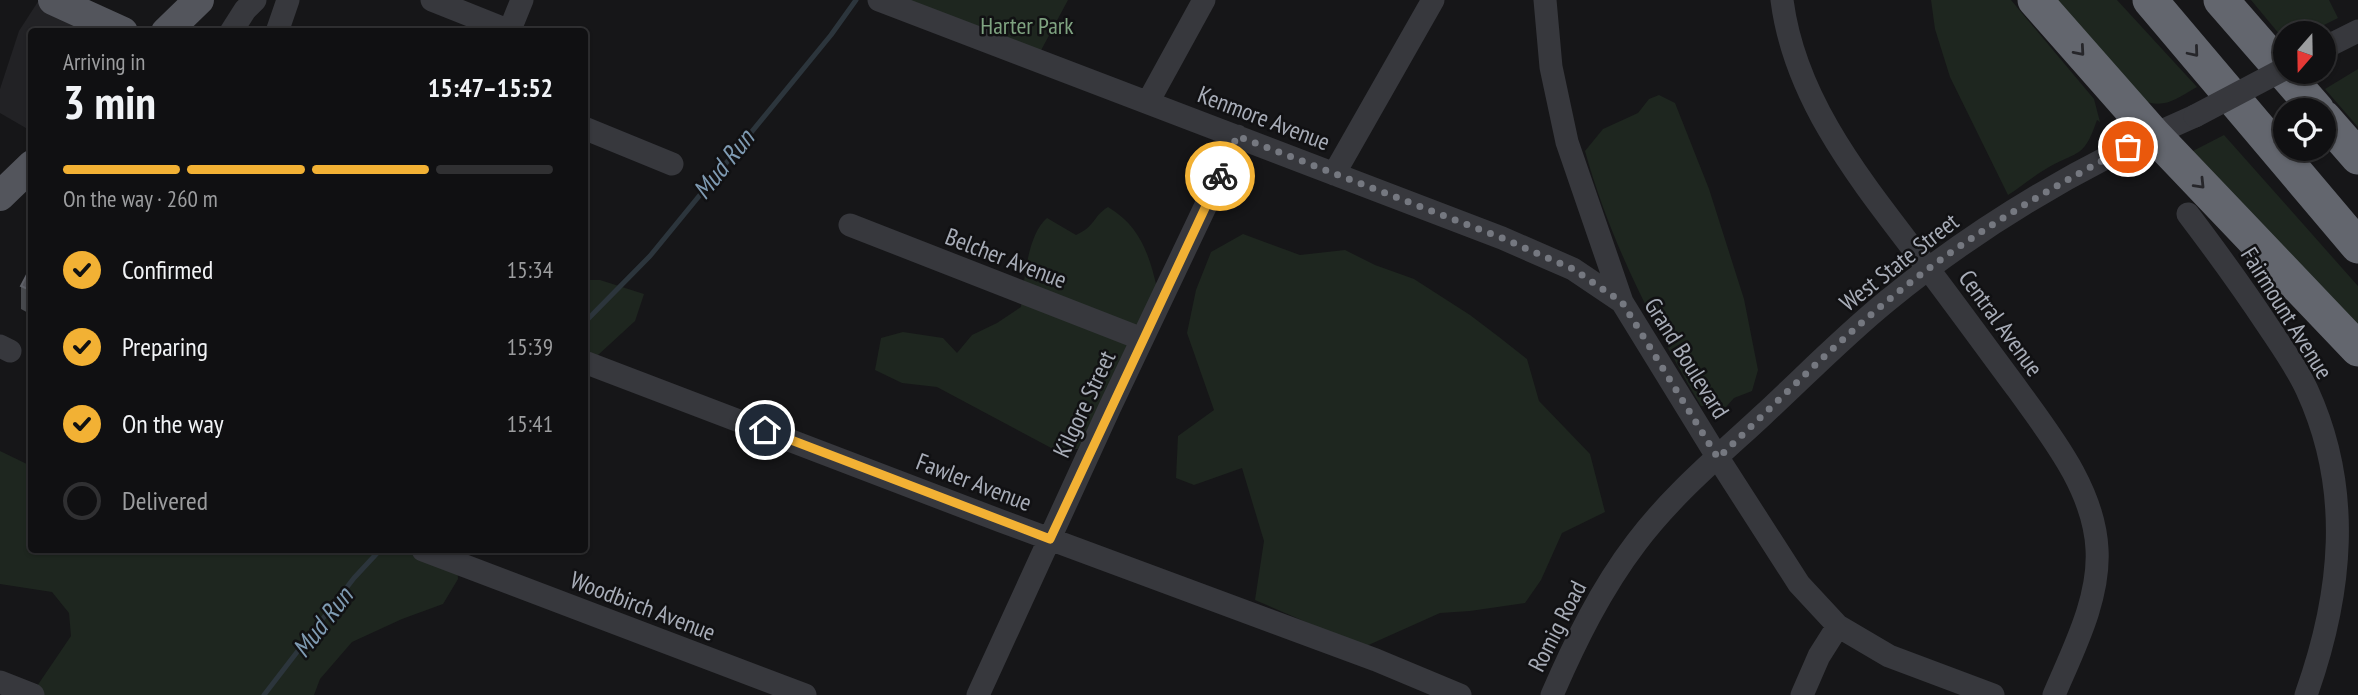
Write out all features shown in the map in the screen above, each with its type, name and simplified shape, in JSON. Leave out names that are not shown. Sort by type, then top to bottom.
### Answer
[{"type":"highway","points":[[2035,0],[2153,134],[2358,349]]},
{"type":"highway","points":[[2150,0],[2358,246]]},
{"type":"highway","points":[[2221,0],[2307,98]]},
{"type":"highway","points":[[2336,132],[2358,157]]},
{"type":"main road","points":[[53,0],[89,24]]},
{"type":"main road","points":[[173,28],[199,0]]},
{"type":"main road","points":[[0,196],[28,169]]},
{"type":"street","points":[[234,28],[255,0]]},
{"type":"street","points":[[278,28],[288,0]]},
{"type":"street","points":[[432,0],[478,25]]},
{"type":"street","points":[[510,28],[522,0]]},
{"type":"street","name":"Kenmore Avenue","points":[[880,0],[1556,260],[1622,302]]},
{"type":"street","points":[[1148,102],[1204,0]]},
{"type":"street","points":[[1334,174],[1433,0]]},
{"type":"street","name":"Grand Boulevard","points":[[1545,0],[1551,67],[1567,142],[1622,302],[1799,584],[1838,626],[1889,656],[1993,695]]},
{"type":"street","name":"Central Avenue","points":[[1782,0],[1786,28],[1801,75],[1819,114],[1860,179],[2041,422],[2076,478],[2088,504],[2095,528],[2096,577],[2078,636],[2054,695]]},
{"type":"street","points":[[2336,42],[2358,31]]},
{"type":"street","name":"West State Street","points":[[1610,582],[1636,543],[1671,501],[1856,329],[1928,269],[2042,193],[2273,75]]},
{"type":"street","points":[[588,130],[672,164]]},
{"type":"street","name":"Kilgore Street","points":[[978,695],[1237,136]]},
{"type":"street","name":"Fairmount Avenue","points":[[2188,214],[2239,282],[2306,388],[2323,428],[2334,471],[2338,514],[2336,569],[2330,611],[2306,695]]},
{"type":"street","name":"Belcher Avenue","points":[[850,225],[1142,340]]},
{"type":"street","name":"Fawler Avenue","points":[[588,363],[1376,660],[1460,695]]},
{"type":"street","name":"Woodbirch Avenue","points":[[431,553],[806,695]]},
{"type":"street","name":"Romig Road","points":[[1552,695],[1593,607],[1610,582]]},
{"type":"street","points":[[1802,695],[1819,656],[1838,626]]},
{"type":"street","points":[[0,682],[33,695]]},
{"type":"shaded area","points":[[39,0],[107,28],[28,28],[28,129],[0,113],[0,89],[19,31]]},
{"type":"green space","name":"Harter Park","points":[[899,0],[1068,0],[1038,56]]},
{"type":"green space","points":[[1931,0],[2011,0],[2094,99],[2100,122],[2097,120],[2085,147],[2044,170],[2008,195],[1950,77],[1935,29]]},
{"type":"green space","points":[[2048,0],[2117,0],[2197,87],[2169,102],[2155,104],[2138,99]]},
{"type":"green space","points":[[2251,0],[2329,0],[2338,18],[2332,21],[2273,21],[2273,27]]},
{"type":"green space","points":[[2358,69],[2358,127],[2336,102],[2336,98],[2325,89]]},
{"type":"green space","points":[[1659,95],[1675,103],[1709,189],[1744,299],[1758,370],[1752,391],[1734,398],[1726,407],[1701,406],[1666,345],[1620,250],[1585,151],[1603,129],[1638,113],[1649,99]]},
{"type":"green space","points":[[2224,135],[2358,286],[2358,338],[2191,152]]},
{"type":"green space","points":[[1108,207],[1128,223],[1142,242],[1157,288],[1078,449],[1055,450],[937,387],[902,383],[875,370],[881,338],[903,332],[943,338],[957,353],[972,335],[1021,307],[1031,247],[1040,226],[1047,218],[1076,235]]},
{"type":"green space","points":[[1243,234],[1300,255],[1345,250],[1375,265],[1414,279],[1470,315],[1527,359],[1539,401],[1590,454],[1605,512],[1562,533],[1541,580],[1525,603],[1440,613],[1364,647],[1255,600],[1264,541],[1242,468],[1194,485],[1176,478],[1178,436],[1214,410],[1187,333],[1196,290],[1211,252]]},
{"type":"green space","points":[[588,280],[600,280],[644,294],[635,321],[588,364]]},
{"type":"green space","points":[[0,451],[28,465],[28,553],[456,553],[458,579],[443,604],[352,642],[320,679],[314,695],[31,695],[71,636],[69,613],[52,592],[0,584]]},
{"type":"building","points":[[28,273],[28,289],[21,286]]},
{"type":"waterway","name":"Mud Run","points":[[588,319],[650,256],[831,35],[856,0]]},
{"type":"waterway","name":"Mud Run","points":[[264,695],[354,578],[377,553]]},
{"type":"way so far","points":[[1220,176],[1237,136],[1502,238],[1573,269],[1622,302],[1718,458],[1887,301],[1928,269],[1989,226],[2053,187],[2128,147]]},
{"type":"route","points":[[765,430],[1050,539],[1220,176]]}]
